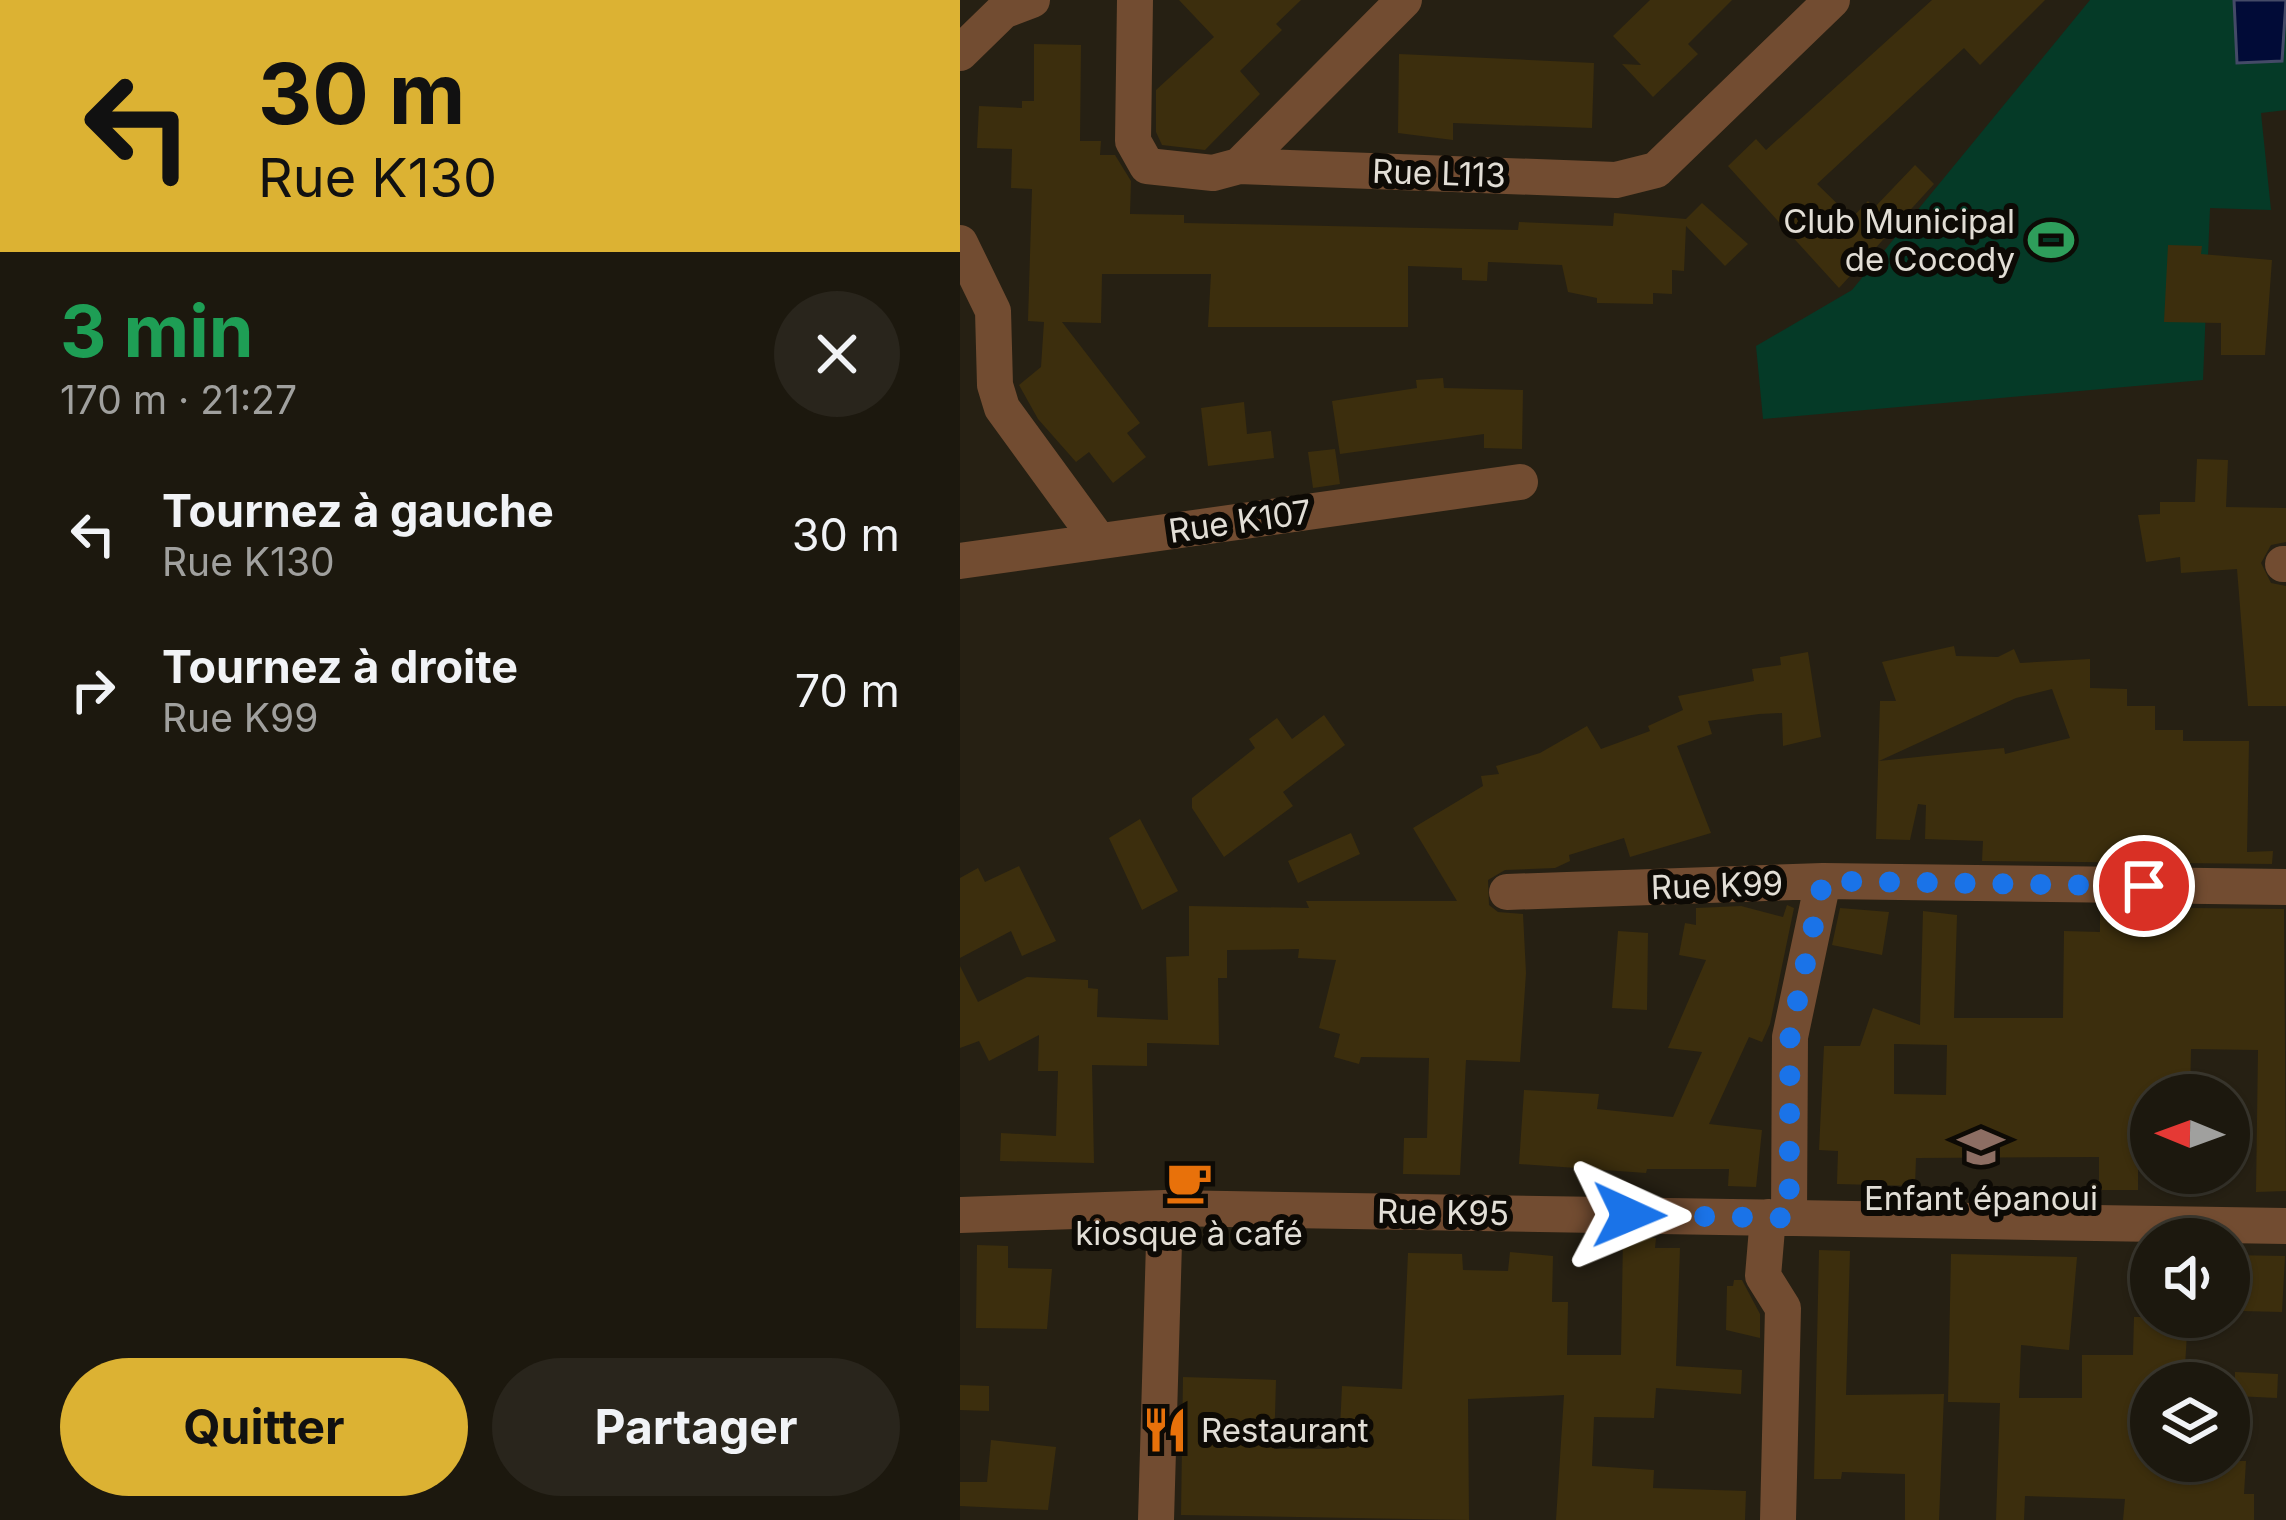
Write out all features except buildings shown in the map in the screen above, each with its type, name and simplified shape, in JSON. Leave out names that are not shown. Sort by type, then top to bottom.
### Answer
[{"type":"street","points":[[960,53],[1003,11],[1032,0]]},
{"type":"street","name":"Rue L113","points":[[1135,0],[1137,156],[1147,166],[1213,173],[1239,166],[1638,178],[1656,170],[1832,0]]},
{"type":"street","points":[[1239,166],[1404,0]]},
{"type":"street","points":[[960,243],[994,310],[995,386],[1002,408],[1099,541]]},
{"type":"street","name":"Rue K107","points":[[960,561],[1520,482]]},
{"type":"street","points":[[1778,1520],[1783,1308],[1763,1276],[1779,1217],[1790,1036],[1823,881]]},
{"type":"street","name":"Rue K99","points":[[1508,892],[1823,881],[2286,887]]},
{"type":"street","points":[[1156,1520],[1165,1208]]},
{"type":"street","name":"Rue K95","points":[[960,1215],[1165,1208],[2286,1226]]},
{"type":"green space","name":"Club Municipal de Cocody","points":[[2090,0],[2286,0],[2286,110],[2261,113],[2271,210],[2210,208],[2203,380],[1763,419],[1756,346],[1852,290]]},
{"type":"water","points":[[2234,0],[2286,0],[2282,61],[2237,63]]},
{"type":"place","name":"Club Municipal de Cocody","points":[[2051,240]]},
{"type":"place","name":"Enfant épanoui","points":[[1981,1147]]},
{"type":"place","name":"kiosque à café","points":[[1189,1182]]},
{"type":"place","name":"Restaurant","points":[[1165,1430]]},
{"type":"route","points":[[1629,1215],[1789,1218],[1790,1036],[1823,881],[2144,886]]}]
